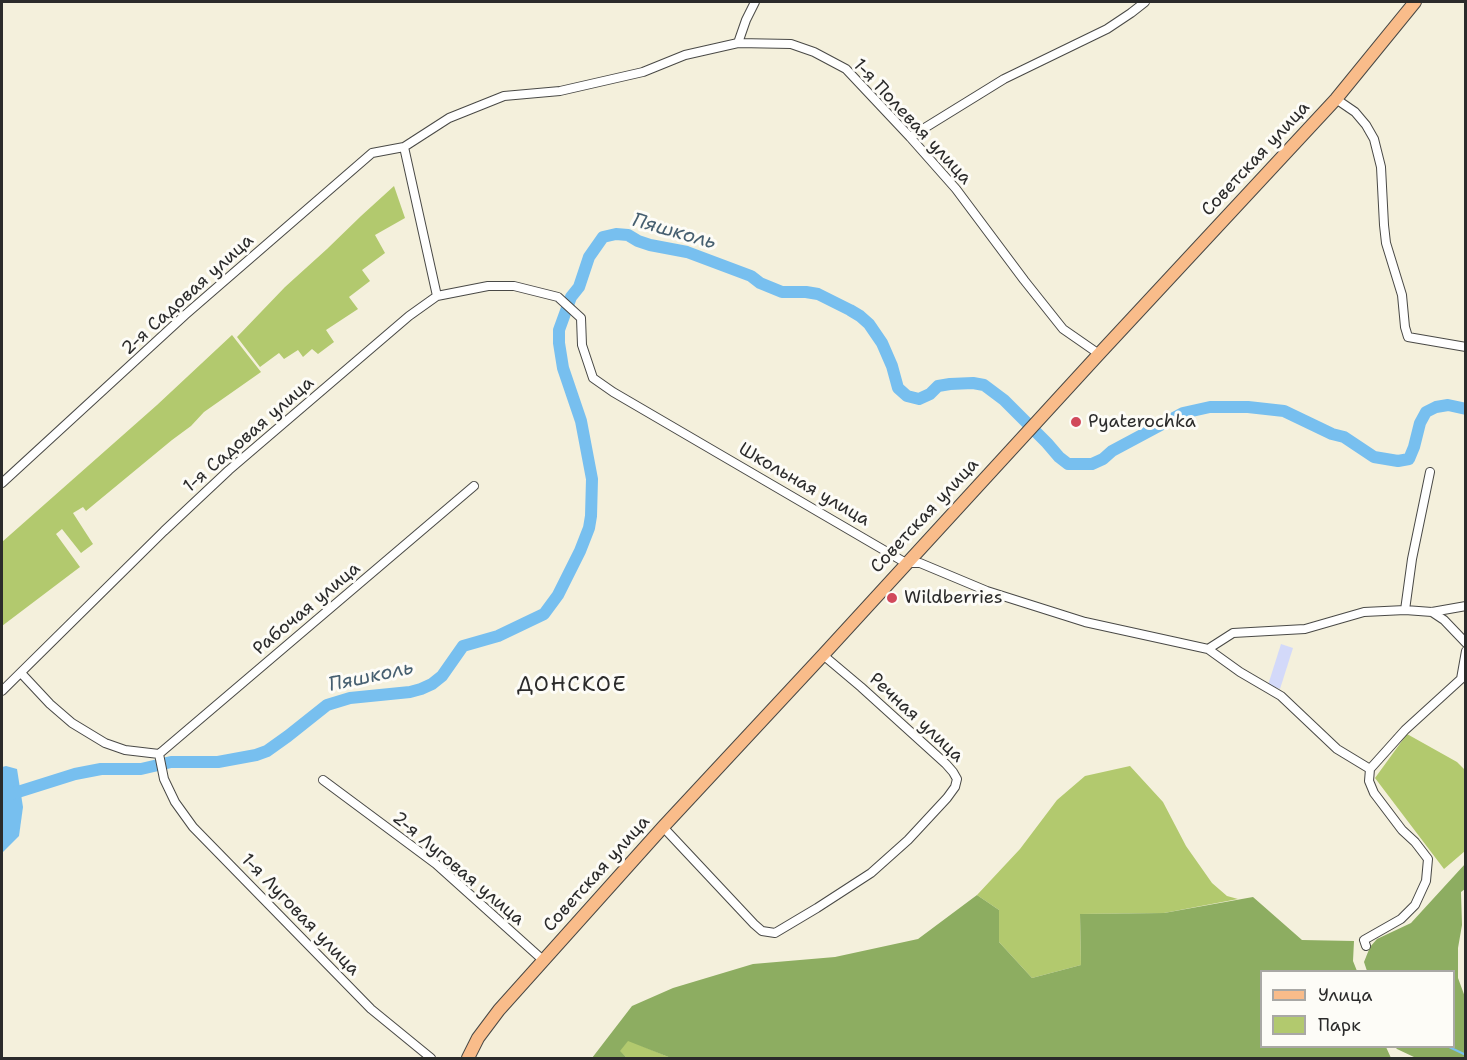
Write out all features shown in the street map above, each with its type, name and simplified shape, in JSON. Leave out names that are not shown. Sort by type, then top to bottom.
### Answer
[{"type":"main road","name":"Советская улица","points":[[468,1059],[478,1038],[489,1023],[663,827],[1336,99],[1415,2]]},
{"type":"street","points":[[738,43],[754,2]]},
{"type":"street","points":[[910,137],[1004,79],[1107,29],[1145,2]]},
{"type":"street","name":"1-я Полевая улица","points":[[404,147],[449,118],[504,96],[560,91],[643,72],[685,55],[738,43],[790,44],[814,52],[846,69],[956,189],[1063,329],[1099,354]]},
{"type":"street","points":[[1336,99],[1355,112],[1374,139],[1381,167],[1386,243],[1402,295],[1408,337],[1466,347]]},
{"type":"street","points":[[404,147],[436,296]]},
{"type":"street","name":"2-я Садовая улица","points":[[2,483],[185,315],[372,153],[404,147]]},
{"type":"street","name":"1-я Садовая улица","points":[[2,691],[156,538],[230,470],[380,340],[436,296],[488,286],[514,286],[558,297],[581,318]]},
{"type":"street","name":"Школьная улица","points":[[581,318],[582,345],[593,378],[613,392],[906,563],[920,563],[987,591],[1085,622],[1208,649],[1240,672],[1281,696],[1337,749],[1370,769]]},
{"type":"street","points":[[1406,610],[1412,559],[1430,472]]},
{"type":"street","name":"Рабочая улица","points":[[159,754],[474,486]]},
{"type":"street","points":[[1208,649],[1233,633],[1305,629],[1364,612],[1406,610],[1432,612],[1466,606]]},
{"type":"street","points":[[1432,612],[1444,620],[1466,643]]},
{"type":"street","points":[[1366,946],[1364,940],[1401,919],[1416,905],[1426,881],[1428,859],[1374,793],[1369,781],[1370,769],[1405,730],[1461,679],[1466,651]]},
{"type":"street","name":"Речная улица","points":[[663,827],[754,924],[762,931],[775,933],[871,873],[908,840],[947,798],[955,788],[957,779],[946,764],[823,655]]},
{"type":"street","points":[[21,673],[50,704],[72,723],[105,743],[125,750],[159,754]]},
{"type":"street","name":"1-я Луговая улица","points":[[159,754],[164,779],[193,827],[371,1009],[430,1059]]},
{"type":"street","name":"2-я Луговая улица","points":[[323,780],[436,864],[544,961]]},
{"type":"shaded area","points":[[1281,644],[1293,648],[1280,689],[1268,685]]},
{"type":"green space","points":[[394,186],[405,218],[375,235],[385,253],[362,270],[370,281],[349,297],[358,309],[326,330],[334,342],[318,354],[312,349],[303,357],[298,350],[284,359],[279,353],[260,367],[237,337],[285,287]]},
{"type":"green space","points":[[232,335],[261,372],[204,412],[191,426],[86,511],[83,507],[73,513],[93,544],[81,553],[62,529],[56,534],[80,567],[2,626],[2,542],[157,405]]},
{"type":"green space","points":[[1407,734],[1457,762],[1465,770],[1465,851],[1444,869],[1375,778]]},
{"type":"green space","points":[[1130,766],[1163,802],[1186,846],[1212,883],[1227,896],[1238,899],[1164,913],[1080,914],[1081,965],[1032,978],[999,942],[999,910],[977,895],[1020,849],[1057,800],[1085,776]]},
{"type":"green space","points":[[1465,864],[1465,889],[1461,892],[1462,925],[1458,948],[1458,978],[1465,997],[1465,1058],[1416,1058],[1396,1048],[1455,1048],[1455,970],[1367,970],[1364,962],[1370,947],[1377,939],[1411,923]]},
{"type":"green space","points":[[977,895],[999,910],[999,942],[1032,978],[1081,965],[1080,914],[1164,913],[1253,897],[1302,940],[1354,941],[1353,961],[1357,970],[1260,970],[1260,1048],[1386,1048],[1391,1058],[671,1058],[628,1041],[620,1051],[627,1058],[592,1058],[632,1006],[673,988],[753,964],[835,957],[918,939]]},
{"type":"green space","points":[[628,1040],[671,1058],[627,1058],[619,1051]]},
{"type":"water","points":[[2,767],[17,769],[23,807],[19,836],[2,853]]},
{"type":"waterway","name":"Пяшколь","points":[[2,797],[75,774],[101,769],[141,769],[171,762],[218,762],[256,755],[267,751],[327,705],[350,698],[421,689],[442,676],[463,646],[498,636],[544,614],[558,595],[580,551],[591,516],[592,479],[581,421],[563,368],[559,330],[571,297],[579,287],[589,257],[603,237],[616,234],[628,235],[650,245],[687,252],[751,276],[760,283],[782,292],[818,294],[850,310],[869,324],[882,343],[898,388],[907,396],[919,399],[930,394],[938,386],[950,384],[984,385],[1004,400],[1068,464],[1092,464],[1183,413],[1210,407],[1248,407],[1284,411],[1332,434],[1344,437],[1374,457],[1398,461],[1409,459],[1420,423],[1426,412],[1448,405],[1466,409]]},
{"type":"waterway","points":[[1451,1048],[1466,1055]]},
{"type":"place","name":"Pyaterochka","points":[[1076,422]]},
{"type":"place","name":"Wildberries","points":[[892,598]]},
{"type":"district","name":"ДОНСКОЕ","points":[[572,686]]}]
